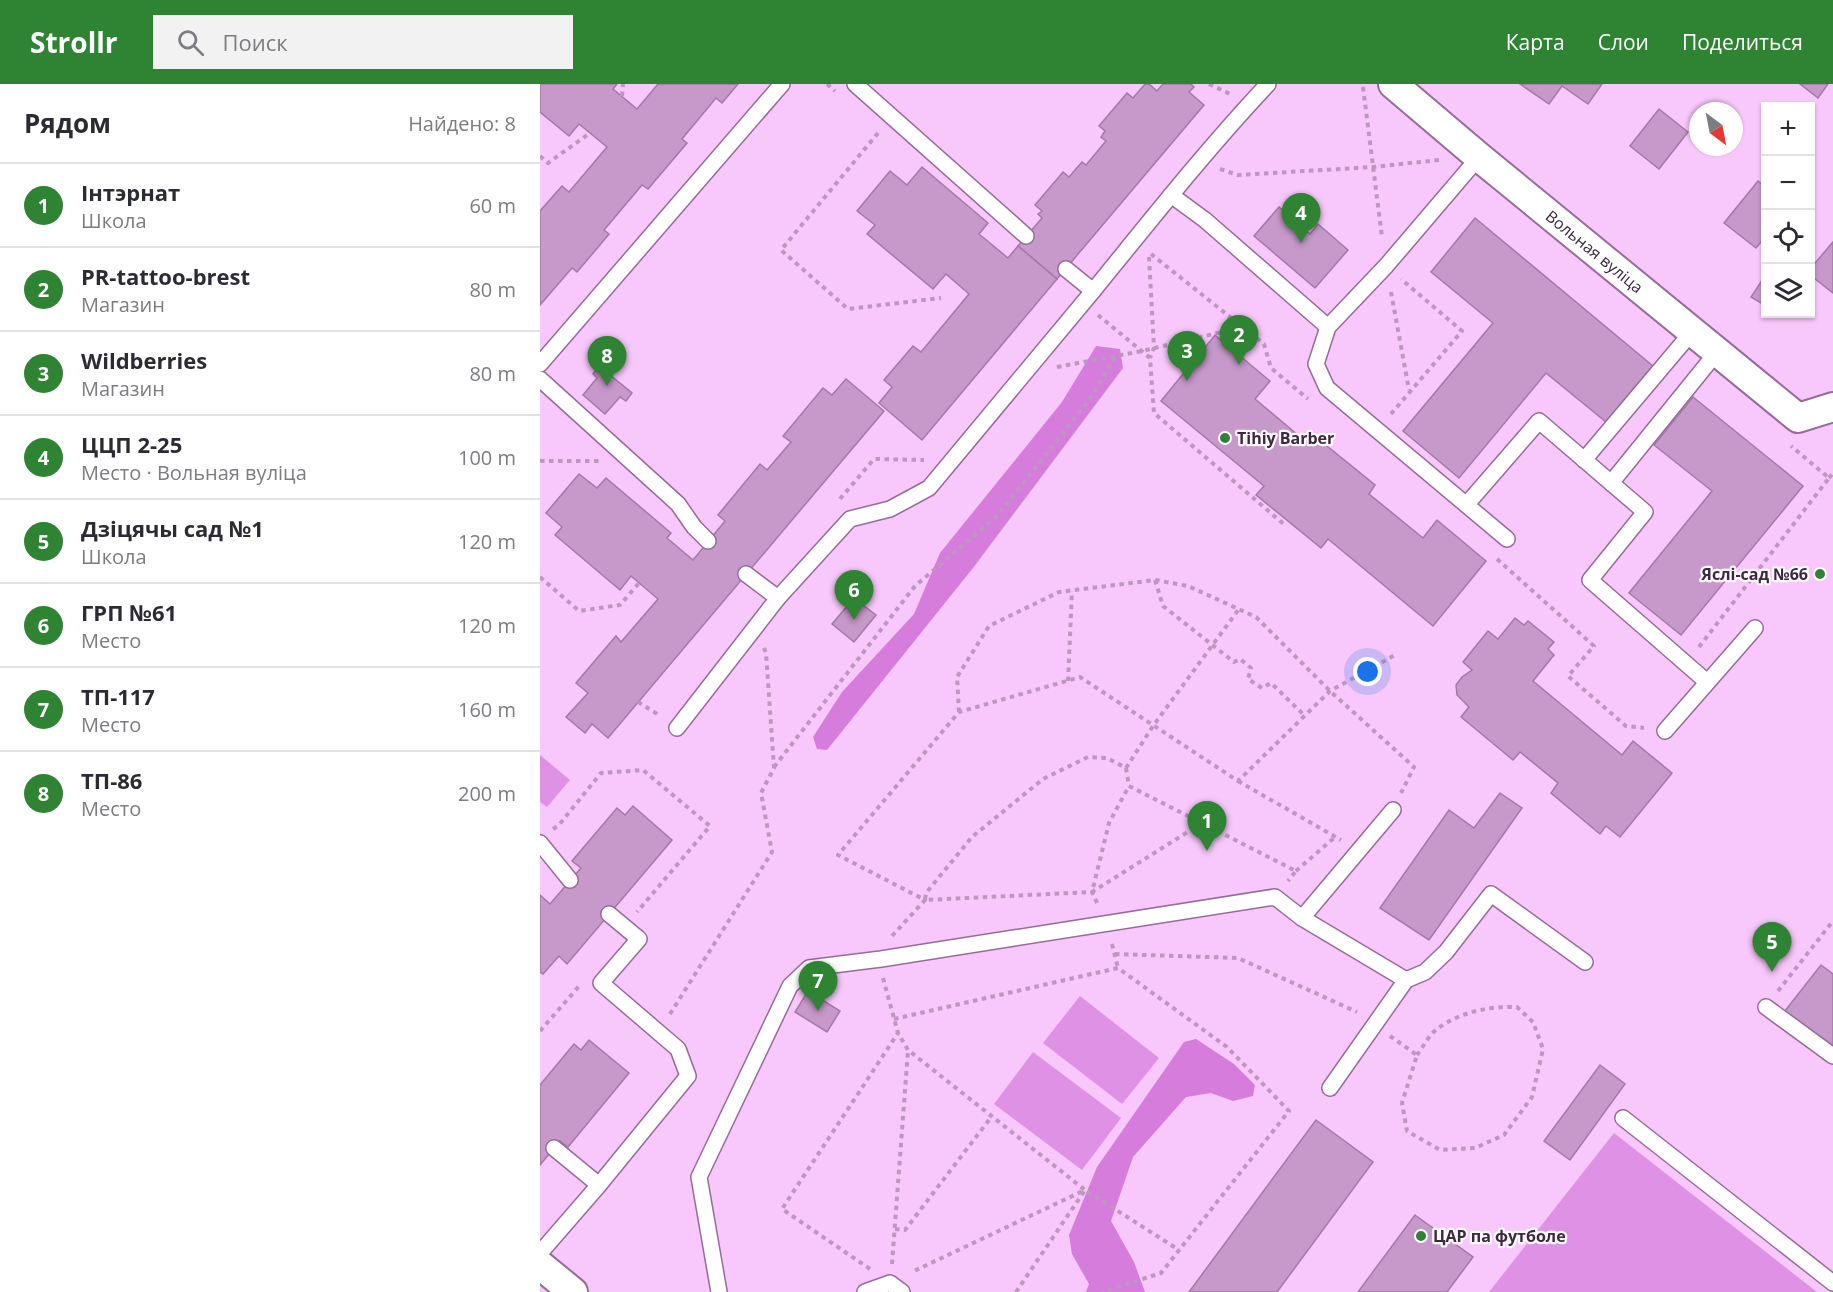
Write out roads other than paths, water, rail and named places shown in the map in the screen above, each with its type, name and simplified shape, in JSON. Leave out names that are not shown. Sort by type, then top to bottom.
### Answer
[{"type":"street","name":"Вольная вуліца","points":[[1393,84],[1798,418],[1833,407]]},
{"type":"street","points":[[540,1265],[573,1292]]},
{"type":"lane","points":[[540,364],[782,84]]},
{"type":"lane","points":[[855,84],[1026,236]]},
{"type":"lane","points":[[677,728],[777,598],[850,519],[890,509],[929,488],[1171,195],[1268,84]]},
{"type":"lane","points":[[1479,157],[1386,266],[1328,327],[1316,364],[1327,388],[1507,538]]},
{"type":"lane","points":[[1171,195],[1205,220],[1328,327]]},
{"type":"lane","points":[[1066,269],[1093,291]]},
{"type":"lane","points":[[1584,460],[1692,332]]},
{"type":"lane","points":[[1611,483],[1717,352]]},
{"type":"lane","points":[[540,379],[678,504],[708,542]]},
{"type":"lane","points":[[1467,504],[1539,421],[1645,512],[1590,580],[1707,682]]},
{"type":"lane","points":[[746,574],[777,598]]},
{"type":"lane","points":[[1665,731],[1755,628]]},
{"type":"lane","points":[[1302,918],[1393,810]]},
{"type":"lane","points":[[545,837],[570,880]]},
{"type":"lane","points":[[1330,1088],[1406,980],[1425,972],[1446,952],[1491,894],[1584,962]]},
{"type":"lane","points":[[719,1292],[699,1177],[790,986],[809,968],[887,958],[1275,897],[1302,918],[1406,980]]},
{"type":"lane","points":[[540,1253],[688,1076],[678,1049],[601,983],[639,939],[609,914]]},
{"type":"lane","points":[[1766,1007],[1833,1056]]},
{"type":"lane","points":[[1623,1118],[1833,1283]]},
{"type":"lane","points":[[554,1148],[599,1185]]},
{"type":"lane","points":[[866,1292],[896,1287]]},
{"type":"place","name":"ЦЦП 2-25","points":[[1301,243]]},
{"type":"place","name":"PR-tattoo-brest","points":[[1239,365]]},
{"type":"place","name":"Wildberries","points":[[1187,381]]},
{"type":"place","name":"ТП-86","points":[[607,386]]},
{"type":"place","name":"Tihiy Barber","points":[[1225,438]]},
{"type":"place","name":"Яслі-сад №66","points":[[1820,574]]},
{"type":"place","name":"ГРП №61","points":[[854,620]]},
{"type":"place","name":"Інтэрнат","points":[[1207,851]]},
{"type":"place","name":"Дзіцячы сад №1","points":[[1772,972]]},
{"type":"place","name":"ТП-117","points":[[818,1011]]},
{"type":"place","name":"ЦАР па футболе","points":[[1421,1236]]}]
